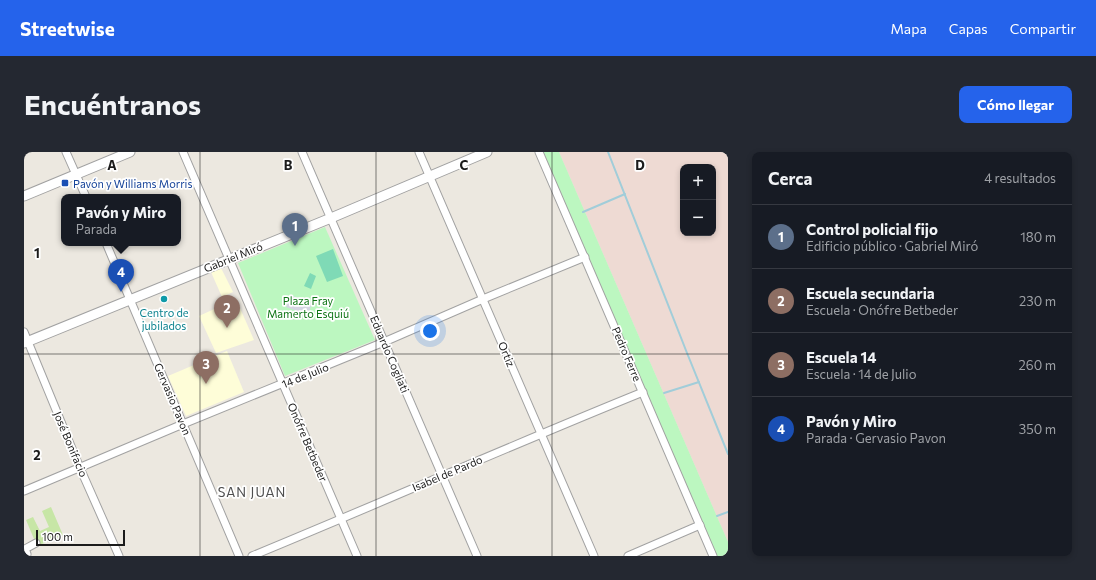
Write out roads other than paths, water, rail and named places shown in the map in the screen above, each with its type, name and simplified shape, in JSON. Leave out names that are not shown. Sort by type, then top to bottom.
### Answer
[{"type":"street","points":[[66,152],[85,194]]},
{"type":"street","points":[[24,196],[130,152]]},
{"type":"street","name":"Onófre Betbeder","points":[[183,152],[357,556]]},
{"type":"street","name":"Eduardo Cogliati","points":[[302,152],[476,556]]},
{"type":"street","name":"Ortiz","points":[[419,152],[594,556]]},
{"type":"street","name":"Gabriel Miró","points":[[26,342],[331,218],[487,152]]},
{"type":"street","name":"Pedro Ferre","points":[[539,152],[713,556]]},
{"type":"street","name":"Gervasio Pavon","points":[[107,246],[239,556]]},
{"type":"street","name":"14 de Julio","points":[[24,491],[585,257]]},
{"type":"street","name":"José Bonifacio","points":[[24,332],[26,342],[119,556]]},
{"type":"street","name":"Isabel de Pardo","points":[[252,556],[342,519],[442,475],[643,392]]},
{"type":"street","points":[[628,556],[700,525]]},
{"type":"street","points":[[24,555],[27,554],[25,549],[36,543]]},
{"type":"waterway","points":[[608,152],[728,454]]},
{"type":"waterway","points":[[583,212],[625,194]]},
{"type":"waterway","points":[[664,393],[699,382]]},
{"type":"waterway","points":[[717,516],[728,512]]},
{"type":"place","name":"Pavón y Williams Morris","points":[[65,183]]},
{"type":"place","name":"Control policial fijo","points":[[295,246]]},
{"type":"place","name":"Pavón y Miro","points":[[121,292]]},
{"type":"place","name":"Centro de jubilados","points":[[164,299]]},
{"type":"place","name":"Escuela secundaria","points":[[227,328]]},
{"type":"place","name":"Escuela 14","points":[[206,384]]},
{"type":"district","name":"SAN JUAN","points":[[252,492]]},
{"type":"park label","name":"Plaza Fray Mamerto Esquiú","points":[[308,306]]}]
